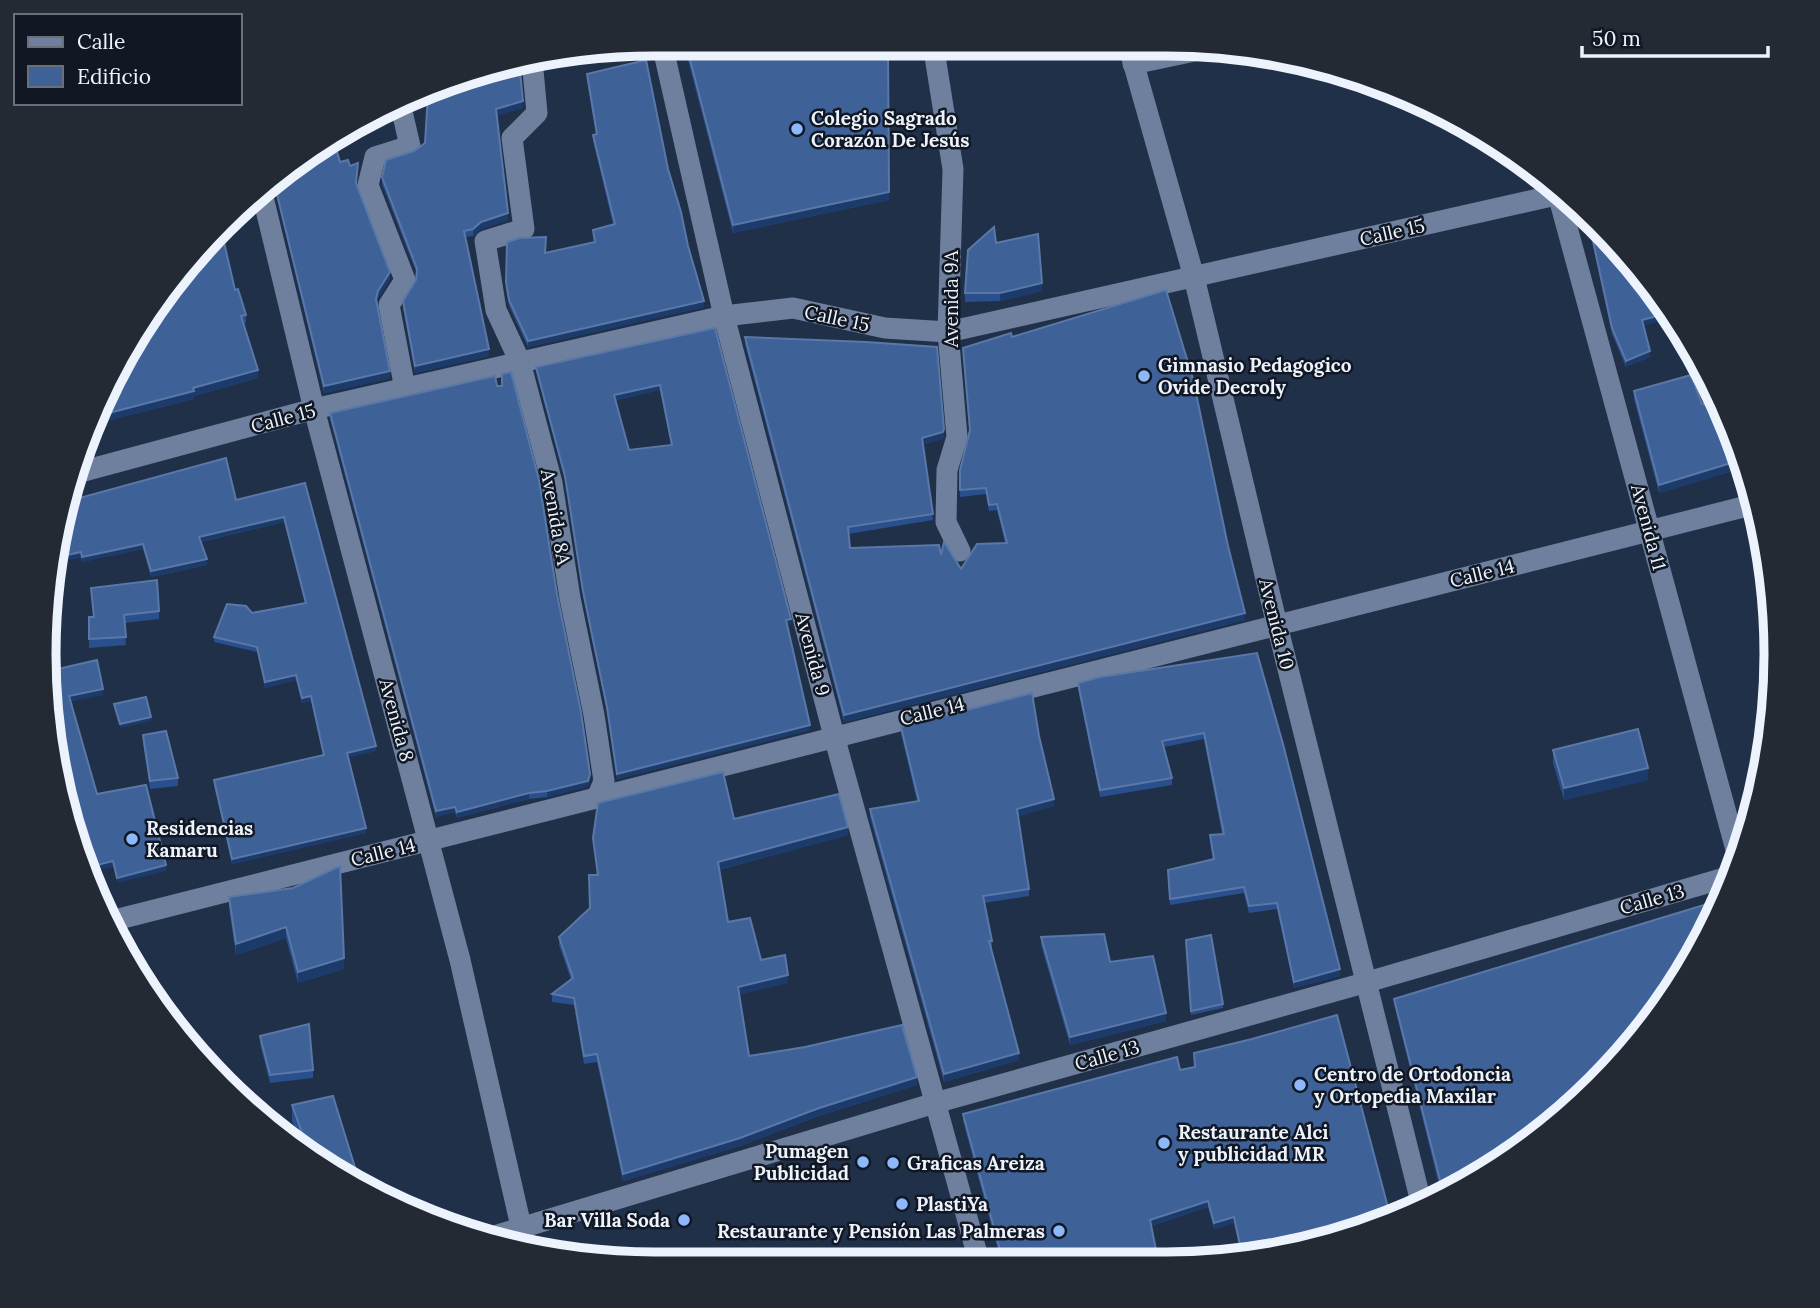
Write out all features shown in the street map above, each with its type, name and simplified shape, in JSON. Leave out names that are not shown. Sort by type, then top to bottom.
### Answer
[{"type":"street","name":"Avenida 9","points":[[665,56],[724,316],[834,736],[976,1252]]},
{"type":"street","name":"Avenida 9A","points":[[935,56],[953,169],[948,332],[957,437],[947,470],[947,522],[960,551]]},
{"type":"street","name":"Avenida 10","points":[[1132,56],[1194,277],[1364,983],[1419,1195]]},
{"type":"street","name":"Avenida 8A","points":[[533,68],[537,113],[512,138],[524,229],[485,241],[496,310],[520,362],[552,483],[604,781],[597,798]]},
{"type":"street","points":[[402,112],[410,146],[375,157],[368,185],[405,280],[389,305],[405,388]]},
{"type":"street","name":"Calle 15","points":[[85,471],[314,409],[724,316],[793,308],[885,328],[948,332],[1552,197]]},
{"type":"street","name":"Avenida 8","points":[[264,201],[314,409],[460,960],[523,1238]]},
{"type":"street","name":"Avenida 11","points":[[1559,203],[1734,841]]},
{"type":"street","name":"Calle 14","points":[[119,919],[1746,506]]},
{"type":"street","name":"Calle 13","points":[[524,1238],[935,1103],[1364,983],[1719,879]]},
{"type":"building","name":"Colegio Sagrado Corazón De Jesús","points":[[689,56],[888,56],[889,192],[733,225]]},
{"type":"building","points":[[646,60],[668,169],[704,301],[528,341],[509,300],[506,282],[507,242],[520,238],[546,237],[545,253],[595,242],[593,230],[615,224],[593,135],[597,134],[587,74]]},
{"type":"building","points":[[520,71],[523,101],[496,109],[508,213],[464,231],[489,349],[415,366],[403,301],[416,280],[417,269],[382,177],[386,160],[414,151],[425,143],[428,101]]},
{"type":"building","points":[[336,148],[340,162],[348,160],[350,166],[358,163],[356,183],[390,272],[376,299],[390,371],[324,386],[276,191]]},
{"type":"building","points":[[994,227],[996,243],[1038,234],[1042,283],[1000,293],[965,293],[968,250]]},
{"type":"building","points":[[1591,233],[1616,260],[1658,316],[1642,320],[1650,351],[1626,361],[1612,328]]},
{"type":"building","points":[[223,239],[235,290],[238,289],[246,315],[241,316],[258,370],[193,388],[194,391],[107,413],[136,355],[157,322]]},
{"type":"building","points":[[1166,290],[1193,379],[1245,613],[844,715],[745,337],[937,347],[944,429],[943,432],[922,438],[933,514],[848,527],[850,548],[939,545],[941,555],[944,542],[961,569],[977,544],[1007,543],[997,504],[989,505],[986,488],[960,490],[960,470],[970,430],[963,348],[1011,333],[1012,337]]},
{"type":"building","points":[[715,328],[791,619],[786,620],[810,725],[617,774],[565,476],[536,367]],"holes":[[[660,385],[672,445],[629,450],[614,395]]]},
{"type":"building","points":[[511,372],[539,480],[590,774],[588,781],[547,791],[529,793],[457,812],[455,807],[436,811],[330,413],[495,376],[497,386],[502,386],[502,374]]},
{"type":"building","points":[[1691,375],[1702,404],[1708,403],[1732,463],[1659,485],[1634,391]]},
{"type":"building","points":[[226,458],[236,500],[305,483],[376,746],[347,753],[366,828],[232,859],[214,780],[324,755],[311,696],[302,698],[296,675],[265,682],[257,647],[214,637],[227,604],[246,606],[252,613],[306,603],[284,517],[199,537],[207,559],[151,571],[143,544],[82,557],[81,552],[64,556],[76,499]]},
{"type":"building","points":[[157,580],[159,611],[124,615],[126,637],[89,639],[89,617],[94,617],[91,588]]},
{"type":"building","points":[[1257,653],[1340,969],[1294,982],[1277,903],[1249,906],[1244,887],[1170,899],[1168,870],[1214,859],[1210,835],[1224,834],[1204,733],[1162,741],[1172,778],[1100,790],[1078,683],[1100,677]]},
{"type":"building","points":[[97,660],[103,689],[69,696],[97,794],[146,785],[166,865],[117,878],[113,861],[95,865],[76,809],[67,771],[56,669]]},
{"type":"building","points":[[1032,693],[1054,799],[1017,809],[1029,889],[983,896],[992,941],[989,941],[1019,1053],[944,1074],[870,809],[919,801],[901,727]]},
{"type":"building","points":[[146,697],[151,717],[120,724],[114,704]]},
{"type":"building","points":[[1638,729],[1648,768],[1564,788],[1553,750]]},
{"type":"building","points":[[166,731],[178,778],[150,781],[143,735]]},
{"type":"building","points":[[723,772],[734,819],[839,794],[848,827],[718,862],[728,922],[750,918],[761,960],[785,955],[788,975],[738,987],[749,1056],[805,1047],[902,1025],[917,1077],[819,1108],[740,1138],[623,1174],[597,1054],[584,1056],[574,998],[552,994],[573,978],[559,937],[590,908],[589,875],[598,875],[593,838],[598,803]]},
{"type":"building","points":[[340,866],[344,958],[298,972],[286,927],[236,944],[229,897],[293,888]]},
{"type":"building","points":[[1709,904],[1684,953],[1663,986],[1616,1048],[1589,1077],[1530,1128],[1465,1172],[1441,1184],[1394,999]]},
{"type":"building","points":[[1104,934],[1110,962],[1153,956],[1166,1013],[1070,1037],[1041,937]]},
{"type":"building","points":[[1211,935],[1223,1004],[1191,1011],[1186,940]]},
{"type":"building","points":[[1337,1015],[1388,1209],[1321,1232],[1241,1247],[1234,1217],[1214,1223],[1208,1201],[1150,1220],[1156,1252],[1001,1252],[963,1114],[1177,1057],[1180,1070],[1195,1067],[1194,1053]]},
{"type":"building","points":[[309,1024],[313,1070],[270,1075],[260,1036]]},
{"type":"building","points":[[333,1096],[357,1173],[304,1138],[292,1105]]},
{"type":"place","name":"Colegio Sagrado Corazón De Jesús","points":[[797,129]]},
{"type":"place","name":"Gimnasio Pedagogico Ovide Decroly","points":[[1144,376]]},
{"type":"place","name":"Residencias Kamaru","points":[[132,839]]},
{"type":"place","name":"Centro de Ortodoncia y Ortopedia Maxilar","points":[[1300,1085]]},
{"type":"place","name":"Restaurante Alci y publicidad MR","points":[[1164,1143]]},
{"type":"place","name":"Pumagen Publicidad","points":[[863,1162]]},
{"type":"place","name":"Graficas Areiza","points":[[893,1163]]},
{"type":"place","name":"PlastiYa","points":[[902,1204]]},
{"type":"place","name":"Bar Villa Soda","points":[[684,1220]]},
{"type":"place","name":"Restaurante y Pensión Las Palmeras","points":[[1059,1231]]}]
